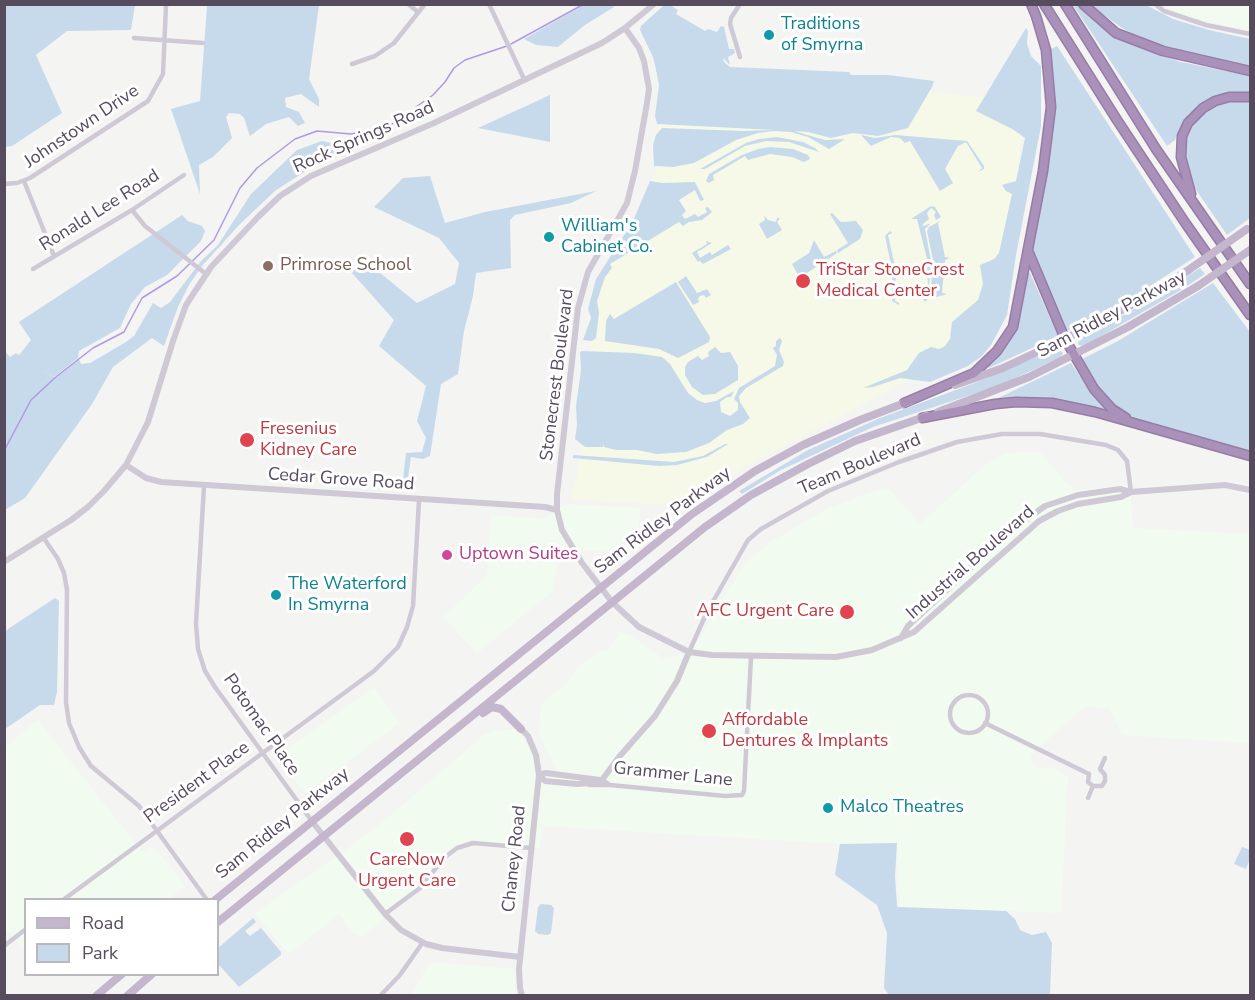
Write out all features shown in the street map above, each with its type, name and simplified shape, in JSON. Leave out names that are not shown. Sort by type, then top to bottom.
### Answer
[{"type":"highway","points":[[904,403],[974,373],[997,351],[1012,327],[1043,171],[1051,107],[1046,50],[1031,4]]},
{"type":"highway","points":[[1044,4],[1180,215],[1251,315]]},
{"type":"highway","points":[[1065,4],[1193,204],[1251,284]]},
{"type":"highway","points":[[1083,4],[1116,33],[1163,51],[1251,71]]},
{"type":"highway","points":[[1193,204],[1181,157],[1182,136],[1185,130],[1197,112],[1209,104],[1229,97],[1251,97]]},
{"type":"highway","points":[[1028,250],[1065,339],[1094,389],[1112,409],[1132,421],[1154,429]]},
{"type":"highway","points":[[922,418],[975,407],[1034,402],[1069,406],[1251,456]]},
{"type":"main road","name":"Sam Ridley Parkway","points":[[217,898],[692,514],[755,471],[803,445],[860,420],[1003,368],[1065,339],[1143,299],[1249,228]]},
{"type":"main road","name":"Sam Ridley Parkway","points":[[219,921],[705,527],[751,495],[855,441],[994,392],[1074,355],[1198,286],[1251,250]]},
{"type":"main road","points":[[421,758],[492,707],[501,709],[521,729]]},
{"type":"main road","points":[[96,996],[118,976]]},
{"type":"main road","points":[[126,996],[151,976]]},
{"type":"street","points":[[408,4],[418,12]]},
{"type":"street","points":[[352,64],[375,56],[394,43],[425,4]]},
{"type":"street","points":[[489,4],[524,79]]},
{"type":"street","name":"Rock Springs Road","points":[[4,562],[88,507],[126,465],[148,422],[186,305],[206,274],[263,211],[298,183],[330,167],[424,128],[602,43],[625,28],[654,4]]},
{"type":"street","points":[[740,4],[730,24],[740,57]]},
{"type":"street","points":[[1155,4],[1164,11],[1206,25],[1251,34]]},
{"type":"street","name":"Johnstown Drive","points":[[4,184],[24,181],[148,101],[163,74],[166,5]]},
{"type":"street","name":"Stonecrest Boulevard","points":[[600,588],[572,549],[562,530],[557,494],[578,308],[588,272],[627,202],[647,103],[649,89],[644,61],[639,48],[625,28]]},
{"type":"street","points":[[134,38],[203,43]]},
{"type":"street","name":"Ronald Lee Road","points":[[33,269],[132,210],[182,176],[184,184]]},
{"type":"street","points":[[24,181],[54,256]]},
{"type":"street","points":[[132,210],[145,226],[206,274]]},
{"type":"street","name":"Team Boulevard","points":[[602,780],[655,716],[676,681],[707,612],[748,540],[761,529],[828,491],[899,462],[957,442],[1002,434],[1040,434],[1106,445],[1118,450],[1127,461],[1131,492]]},
{"type":"street","name":"Cedar Grove Road","points":[[126,465],[146,478],[204,486],[545,507],[558,510]]},
{"type":"street","name":"Industrial Boulevard","points":[[900,638],[909,625],[1009,532],[1046,506],[1078,495],[1120,489],[1131,492],[1210,485],[1251,490]]},
{"type":"street","name":"Potomac Place","points":[[204,486],[196,623],[198,650],[205,671],[215,687],[324,837],[385,914],[401,930],[423,942],[442,948],[520,957]]},
{"type":"street","name":"Industrial Boulevard","points":[[600,588],[639,627],[689,652],[751,657],[837,657],[872,650],[914,632],[1039,521],[1078,504],[1121,497],[1131,492]]},
{"type":"street","name":"President Place","points":[[66,898],[374,671],[398,647],[413,606],[419,500]]},
{"type":"street","points":[[43,537],[58,559],[68,590],[66,702],[69,723],[79,747],[91,766],[139,806],[206,898]]},
{"type":"street","name":"Grammer Lane","points":[[602,780],[610,785],[725,796],[742,795],[751,657]]},
{"type":"street","points":[[961,697],[976,697],[984,703],[986,708],[985,723],[978,731],[959,730],[950,719],[953,704],[961,697]]},
{"type":"street","points":[[985,723],[1089,774]]},
{"type":"street","name":"Chaney Road","points":[[521,729],[528,736],[536,755],[539,775],[520,957],[522,996]]},
{"type":"street","points":[[1100,769],[1105,758]]},
{"type":"street","points":[[1093,769],[1100,769],[1106,775],[1105,781],[1102,786],[1093,786],[1088,782],[1089,774],[1093,769]]},
{"type":"street","points":[[602,780],[546,772],[539,775],[545,781],[610,785]]},
{"type":"street","points":[[563,782],[564,774]]},
{"type":"street","points":[[577,784],[602,780]]},
{"type":"street","points":[[1088,798],[1093,786]]},
{"type":"street","points":[[385,914],[420,888],[444,858],[457,848],[472,843],[531,848]]},
{"type":"street","points":[[4,946],[24,931]]},
{"type":"street","points":[[380,996],[400,975],[423,942]]},
{"type":"shaded area","points":[[1163,5],[1250,5],[1250,31],[1205,21]]},
{"type":"shaded area","name":"TriStar StoneCrest Medical Center","points":[[917,90],[1008,100],[1023,124],[1002,307],[971,351],[891,389],[673,505],[570,499],[578,472],[595,296],[607,266],[652,191],[658,155],[660,112]]},
{"type":"shaded area","points":[[1005,453],[1041,453],[1064,480],[1076,490],[1130,485],[1133,528],[1250,534],[1250,743],[1122,735],[1109,708],[1084,707],[1030,755],[1034,766],[1053,767],[1068,777],[1061,913],[899,907],[897,843],[840,844],[542,826],[539,849],[473,843],[451,851],[420,888],[385,914],[381,922],[360,937],[353,933],[339,914],[293,951],[287,953],[255,913],[384,821],[484,735],[494,731],[521,729],[528,736],[539,775],[558,773],[539,733],[541,704],[567,683],[574,671],[599,652],[608,650],[620,633],[628,634],[664,659],[689,652],[703,634],[744,564],[770,542],[826,509],[882,488],[890,490],[920,524],[984,466]]},
{"type":"shaded area","points":[[566,504],[641,508],[638,530],[612,552],[561,548],[553,591],[477,653],[443,617],[487,576],[491,515],[545,519]]},
{"type":"shaded area","points":[[374,688],[400,723],[305,793],[276,756]]},
{"type":"shaded area","points":[[38,720],[142,852],[152,846],[185,886],[170,898],[24,898],[24,950],[8,931],[5,934],[5,747]]},
{"type":"shaded area","points":[[430,962],[514,969],[516,995],[411,995]]},
{"type":"green space","points":[[4,5],[135,5],[131,30],[67,31],[36,55],[62,113],[12,146],[5,147]]},
{"type":"green space","points":[[189,5],[319,5],[309,79],[319,99],[319,107],[301,94],[285,98],[286,107],[299,112],[305,123],[298,126],[289,117],[266,124],[250,136],[244,118],[240,114],[229,113],[226,117],[232,138],[213,157],[199,165],[200,194],[171,109],[200,101],[207,6]]},
{"type":"green space","points":[[584,5],[614,5],[614,7],[585,25],[558,47],[536,45],[524,39]]},
{"type":"green space","points":[[664,5],[670,5],[678,10],[676,14],[705,31],[708,29],[717,32],[721,26],[724,27],[729,49],[734,49],[735,53],[728,57],[730,65],[723,58],[730,67],[849,72],[851,75],[888,75],[934,81],[908,128],[878,136],[853,133],[831,138],[794,131],[825,140],[845,139],[829,149],[808,137],[791,132],[758,133],[736,140],[694,163],[673,167],[654,166],[653,145],[656,135],[662,128],[774,130],[657,124],[655,116],[659,85],[653,57],[640,30],[641,26]]},
{"type":"green space","points":[[1073,5],[1119,37],[1152,52],[1181,62],[1250,76],[1250,93],[1234,92],[1209,98],[1189,114],[1175,140],[1167,146]]},
{"type":"green space","points":[[1090,5],[1146,5],[1173,19],[1250,39],[1250,67],[1172,51],[1145,41]]},
{"type":"green space","points":[[1026,28],[1028,31],[1027,44],[1031,56],[1041,66],[1041,126],[1007,315],[991,345],[982,356],[968,366],[930,382],[900,378],[863,388],[907,370],[919,353],[931,347],[939,349],[945,346],[950,339],[952,322],[978,300],[983,284],[980,265],[994,259],[999,253],[1012,194],[1002,185],[1016,181],[1025,138],[976,111]]},
{"type":"green space","points":[[1057,46],[1195,257],[1133,297],[1065,332],[1032,253],[1054,98],[1049,50]]},
{"type":"green space","points":[[550,95],[550,142],[478,128]]},
{"type":"green space","points":[[1239,100],[1250,102],[1250,218],[1227,235],[1192,184],[1185,167],[1184,144],[1188,132],[1201,114],[1218,103]]},
{"type":"green space","points":[[861,135],[875,138],[895,135],[967,141],[984,169],[978,172],[982,168],[966,142],[958,146],[945,169],[953,183],[940,191],[910,141],[905,143],[900,138],[891,137],[871,146]]},
{"type":"green space","points":[[777,137],[803,142],[819,152],[789,142],[766,141],[745,146],[705,169],[700,169],[746,143]]},
{"type":"green space","points":[[322,141],[344,144],[346,153],[314,166],[276,190],[240,224],[202,266],[189,285],[178,307],[164,346],[152,338],[113,367],[92,404],[25,498],[5,510],[4,350],[10,357],[16,353],[19,355],[31,340],[19,322],[182,215],[188,221],[202,226],[205,231],[201,241],[167,275],[145,287],[131,304],[120,328],[79,351],[78,358],[54,377],[41,369],[55,378],[79,359],[81,364],[90,363],[126,342],[134,336],[153,303],[161,308],[170,302],[201,261],[218,245],[251,194],[297,150]]},
{"type":"green space","points":[[770,147],[793,149],[808,155],[810,159],[804,162],[792,157],[770,154],[748,160],[745,156],[713,175],[714,180],[709,183],[706,181],[709,174],[742,155]]},
{"type":"green space","points":[[430,176],[445,223],[485,212],[596,191],[571,203],[515,215],[510,220],[511,268],[476,273],[458,374],[441,384],[430,456],[423,459],[411,457],[407,485],[402,487],[406,453],[422,452],[426,438],[417,421],[426,386],[379,346],[394,320],[352,273],[363,259],[417,303],[455,284],[459,263],[439,238],[374,207],[403,178]]},
{"type":"green space","points":[[650,181],[695,182],[704,200],[700,201],[695,190],[679,200],[686,211],[682,215],[685,219],[695,214],[698,217],[707,212],[705,208],[708,207],[712,212],[702,220],[689,222],[683,226],[679,222],[610,264],[612,268],[605,277],[597,301],[599,313],[596,338],[592,341],[583,340],[591,318],[588,309],[596,279],[633,221]]},
{"type":"green space","points":[[931,206],[935,207],[941,217],[936,220],[934,215],[936,212],[931,208],[927,213],[929,219],[922,225],[931,223],[925,229],[931,261],[928,299],[925,302],[923,299],[928,298],[927,259],[917,219],[911,219]]},
{"type":"green space","points":[[832,213],[841,222],[856,221],[863,230],[860,239],[838,253],[837,250],[848,243],[830,214]]},
{"type":"green space","points":[[764,215],[768,220],[776,222],[777,218],[780,218],[777,222],[782,230],[767,239],[759,224],[765,220]]},
{"type":"green space","points":[[942,220],[938,223],[945,257],[950,258],[945,260],[942,293],[947,294],[930,299],[933,260],[927,231],[929,227]]},
{"type":"green space","points":[[890,231],[892,233],[888,235],[895,267],[901,268],[896,270],[895,301],[899,305],[892,301],[892,269],[885,236]]},
{"type":"green space","points":[[814,240],[824,257],[836,251],[837,253],[807,273],[798,275],[792,264],[809,253]]},
{"type":"green space","points":[[706,241],[712,243],[697,252],[700,258],[710,252],[712,255],[728,245],[731,249],[703,264],[698,262],[692,253],[707,244]]},
{"type":"green space","points":[[1200,268],[1205,274],[1181,290],[1084,346],[1078,345],[1079,339],[1138,307]]},
{"type":"green space","points":[[1027,270],[1058,336],[989,368],[987,364],[1003,346]]},
{"type":"green space","points":[[686,276],[697,293],[707,289],[711,295],[706,298],[704,295],[700,296],[699,302],[693,305],[678,282]]},
{"type":"green space","points":[[676,282],[710,337],[709,342],[678,358],[659,349],[605,341],[606,321],[610,314],[614,319]]},
{"type":"green space","points":[[1213,283],[1250,332],[1250,453],[1135,420],[1124,414],[1105,399],[1080,360],[1118,341]]},
{"type":"green space","points":[[780,338],[782,341],[779,350],[784,362],[783,366],[746,388],[739,396],[750,418],[709,443],[686,452],[657,454],[637,450],[616,450],[604,447],[603,444],[603,447],[585,447],[575,439],[576,406],[581,370],[580,352],[582,351],[635,353],[662,357],[670,364],[688,393],[697,400],[705,403],[716,401],[734,391],[731,397],[720,402],[721,412],[730,416],[738,410],[738,403],[734,399],[739,388],[775,366],[777,355],[773,348]]},
{"type":"green space","points":[[715,347],[721,353],[730,352],[738,366],[738,380],[715,394],[703,395],[692,387],[685,375],[685,367],[688,362],[698,356],[702,360],[709,356],[708,352]]},
{"type":"green space","points":[[1057,348],[1063,353],[1061,357],[998,386],[873,427],[781,470],[742,494],[739,491],[808,450],[880,418],[972,384]]},
{"type":"green space","points":[[1071,363],[1107,411],[1042,400],[994,400]]},
{"type":"green space","points":[[728,444],[707,457],[677,465],[659,466],[573,458],[573,455],[674,462],[703,456]]},
{"type":"green space","points":[[55,598],[59,601],[57,692],[54,705],[40,705],[5,729],[5,631]]},
{"type":"green space","points":[[897,843],[895,877],[899,908],[1006,911],[1015,919],[1020,930],[1032,935],[1046,932],[1052,943],[1050,995],[889,995],[884,988],[887,933],[877,905],[835,875],[840,844]]},
{"type":"green space","points":[[1242,847],[1250,850],[1250,859],[1246,869],[1234,864]]},
{"type":"green space","points":[[541,904],[551,905],[554,908],[551,933],[548,935],[538,934],[535,931],[538,907]]},
{"type":"green space","points":[[253,918],[256,922],[245,931],[250,936],[261,928],[281,955],[239,987],[219,965],[219,947]]},
{"type":"waterway","points":[[511,44],[584,4]]},
{"type":"waterway","points":[[4,451],[31,400],[93,348],[124,332],[142,298],[177,276],[214,240],[240,188],[257,168],[295,139],[317,131],[351,134],[380,128],[406,119],[416,107],[433,95],[454,68],[465,60],[507,46]]},
{"type":"place","name":"Traditions of Smyrna","points":[[769,35]]},
{"type":"place","name":"William's Cabinet Co.","points":[[549,237]]},
{"type":"place","name":"Primrose School","points":[[268,266]]},
{"type":"place","name":"TriStar StoneCrest Medical Center","points":[[803,281]]},
{"type":"place","name":"Fresenius Kidney Care","points":[[247,440]]},
{"type":"place","name":"Uptown Suites","points":[[447,555]]},
{"type":"place","name":"The Waterford In Smyrna","points":[[276,595]]},
{"type":"place","name":"AFC Urgent Care","points":[[847,612]]},
{"type":"place","name":"Affordable Dentures & Implants","points":[[709,731]]},
{"type":"place","name":"Malco Theatres","points":[[828,808]]},
{"type":"place","name":"CareNow Urgent Care","points":[[407,839]]}]
